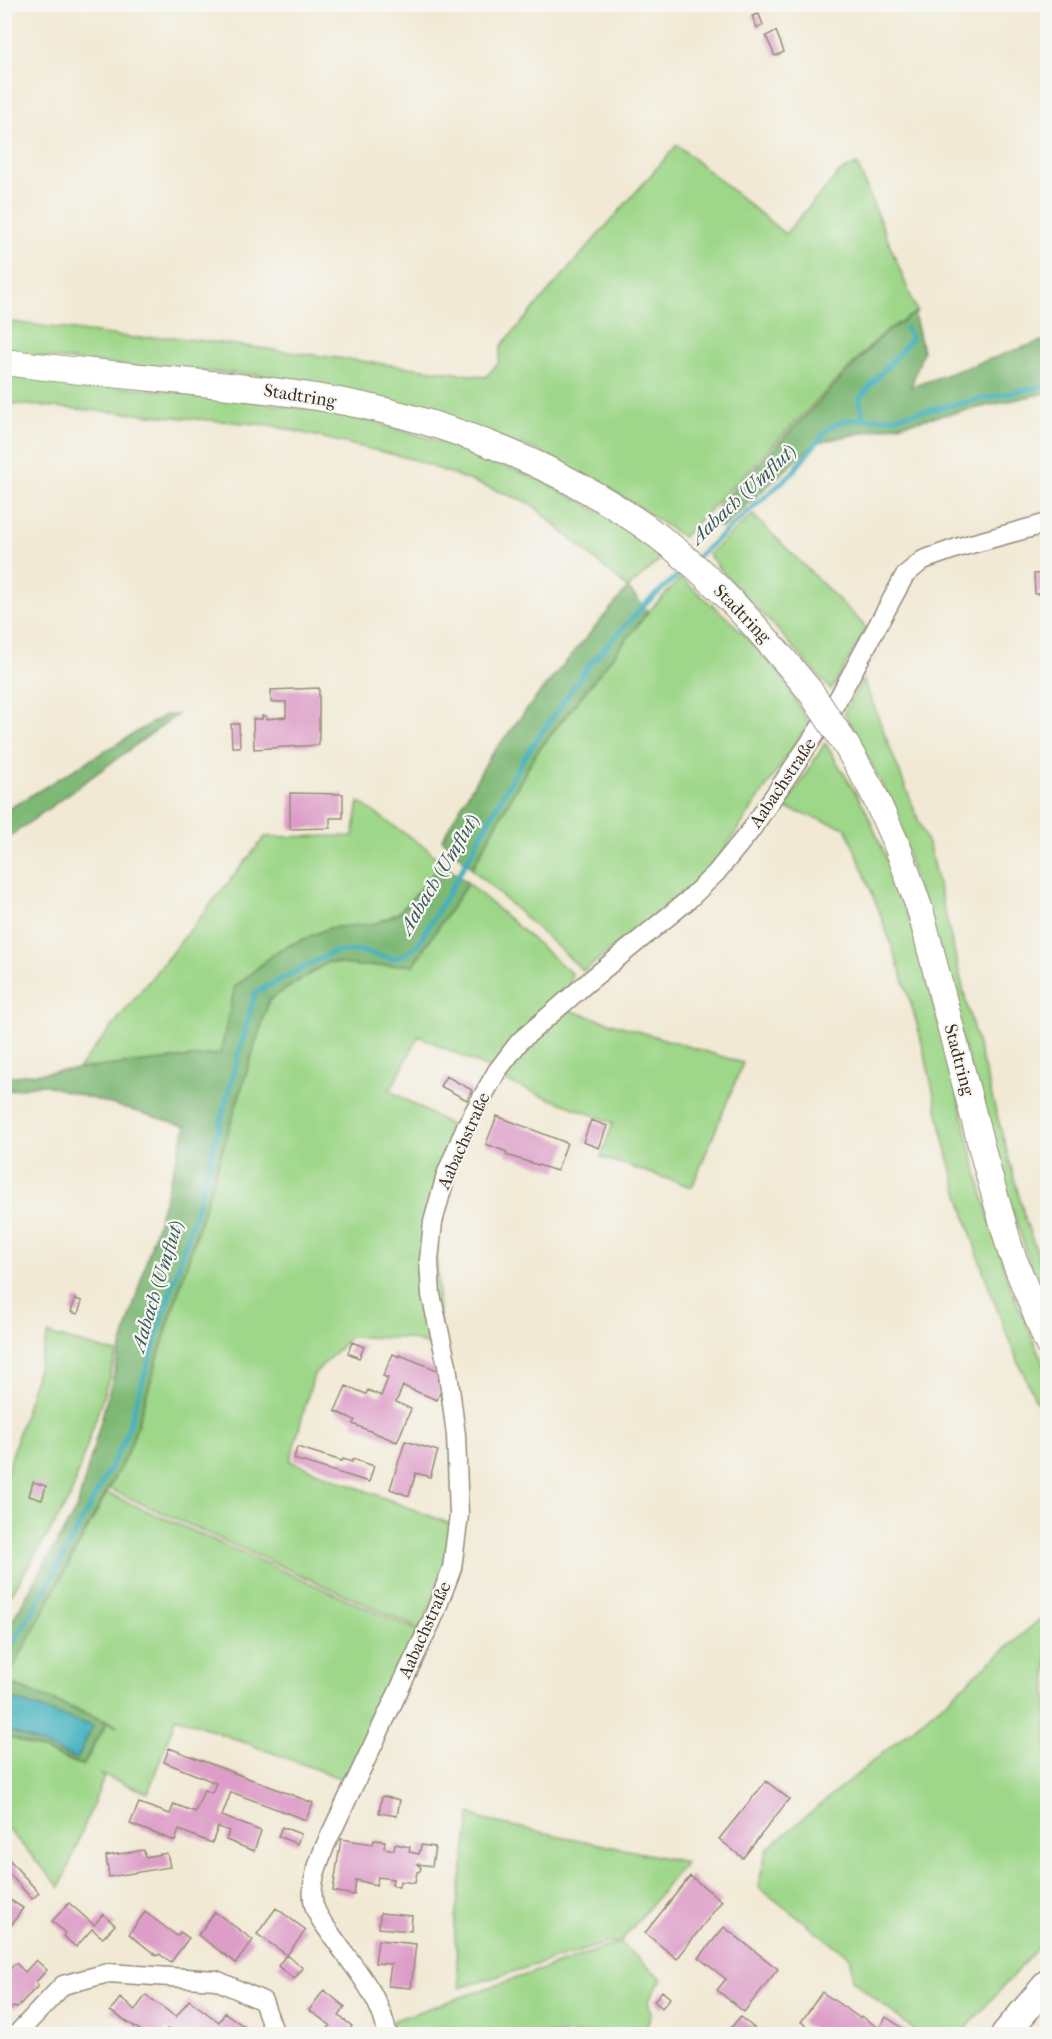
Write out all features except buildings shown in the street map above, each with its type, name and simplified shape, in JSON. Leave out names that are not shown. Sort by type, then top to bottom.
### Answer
[{"type":"main road","points":[[1005,2034],[1047,1983]]},
{"type":"street","name":"Stadtring","points":[[4,362],[317,397],[393,413],[470,437],[530,461],[582,486],[658,536],[715,585],[758,628],[810,691],[846,745],[872,790],[898,848],[921,913],[1011,1252],[1047,1344]]},
{"type":"street","name":"Aabachstraße","points":[[387,2034],[382,2014],[372,1995],[319,1917],[314,1903],[314,1876],[325,1845],[432,1618],[452,1568],[459,1515],[456,1435],[447,1365],[432,1295],[429,1260],[433,1222],[446,1175],[466,1126],[497,1071],[520,1041],[687,901],[716,873],[751,830],[833,708],[905,575],[922,560],[1047,523]]},
{"type":"street","points":[[17,2034],[63,1984],[108,1974],[216,1980],[263,2001],[275,2034]]},
{"type":"green space","points":[[677,145],[785,234],[839,173],[857,164],[917,312],[884,332],[683,537],[625,498],[534,449],[401,407],[257,375],[126,366],[5,353],[4,321],[135,338],[172,337],[486,377],[499,362],[501,346]]},
{"type":"green space","points":[[914,313],[923,351],[911,387],[1047,339],[1047,393],[815,443],[722,528],[714,524],[719,505],[883,335]]},
{"type":"green space","points":[[4,375],[227,397],[355,417],[447,443],[542,481],[617,521],[663,557],[628,588],[530,503],[412,459],[270,425],[5,403]]},
{"type":"green space","points":[[753,515],[867,628],[831,690],[708,554]]},
{"type":"green space","points":[[681,578],[732,622],[779,673],[809,723],[710,871],[584,971],[472,869],[535,755],[648,612]]},
{"type":"green space","points":[[628,588],[648,612],[535,755],[472,868],[442,839],[489,758],[538,695]]},
{"type":"green space","points":[[863,679],[929,847],[968,1009],[1026,1222],[1047,1282],[1047,1317],[1004,1184],[894,808],[844,712]]},
{"type":"green space","points":[[165,715],[177,715],[5,840],[5,811]]},
{"type":"green space","points":[[825,743],[865,808],[890,867],[920,949],[987,1211],[1011,1288],[1047,1372],[1047,1423],[1003,1325],[979,1258],[948,1156],[910,999],[846,828],[785,808]]},
{"type":"green space","points":[[359,802],[426,848],[443,864],[398,913],[374,924],[329,928],[279,950],[235,987],[220,1054],[78,1069],[265,837],[353,836]]},
{"type":"green space","points":[[443,864],[468,883],[413,965],[359,966],[328,962],[269,1000],[130,1448],[6,1682],[106,1722],[83,1765],[5,1735],[5,1729],[77,1758],[92,1727],[15,1700],[5,1708],[5,1633],[77,1508],[186,1126],[42,1084],[5,1091],[5,1077],[220,1054],[235,987],[279,950],[329,928],[374,924],[398,914]]},
{"type":"green space","points":[[468,883],[572,974],[568,992],[490,1069],[419,1036],[390,1091],[459,1130],[435,1200],[440,1348],[406,1338],[350,1337],[314,1374],[290,1461],[453,1525],[441,1580],[421,1629],[109,1489],[130,1448],[269,1000],[328,962],[359,966],[413,965]]},
{"type":"green space","points":[[565,1009],[743,1063],[692,1187],[601,1157],[613,1123],[507,1082],[502,1075],[516,1054]]},
{"type":"green space","points":[[48,1334],[117,1353],[70,1498],[7,1601],[4,1557],[4,1483]]},
{"type":"green space","points":[[107,1493],[419,1631],[345,1780],[176,1717],[148,1793],[100,1774],[104,1777],[60,1887],[5,1826],[5,1735],[83,1766],[108,1722],[116,1727],[117,1725],[5,1682]]},
{"type":"green space","points":[[1047,1613],[1047,1937],[961,2034],[919,2034],[852,1980],[851,1958],[758,1887],[767,1849],[947,1700]]},
{"type":"green space","points":[[471,1813],[483,1820],[686,1862],[620,1943],[662,1979],[648,2001],[651,2014],[644,2034],[391,2034],[392,2021],[618,1943],[610,1942],[460,1988],[454,1926]]},
{"type":"water","points":[[15,1700],[93,1726],[77,1759],[5,1729],[5,1708]]},
{"type":"waterway","points":[[864,418],[859,399],[912,338],[906,328]]},
{"type":"waterway","name":"Aabach (Umflut)","points":[[697,557],[792,473],[828,429],[845,420],[890,418],[1048,385]]},
{"type":"waterway","name":"Aabach (Umflut)","points":[[4,1657],[47,1587],[124,1441],[200,1197],[255,993],[333,952],[359,951],[393,959],[406,954],[418,944],[523,759],[589,665],[645,604],[686,568]]}]
